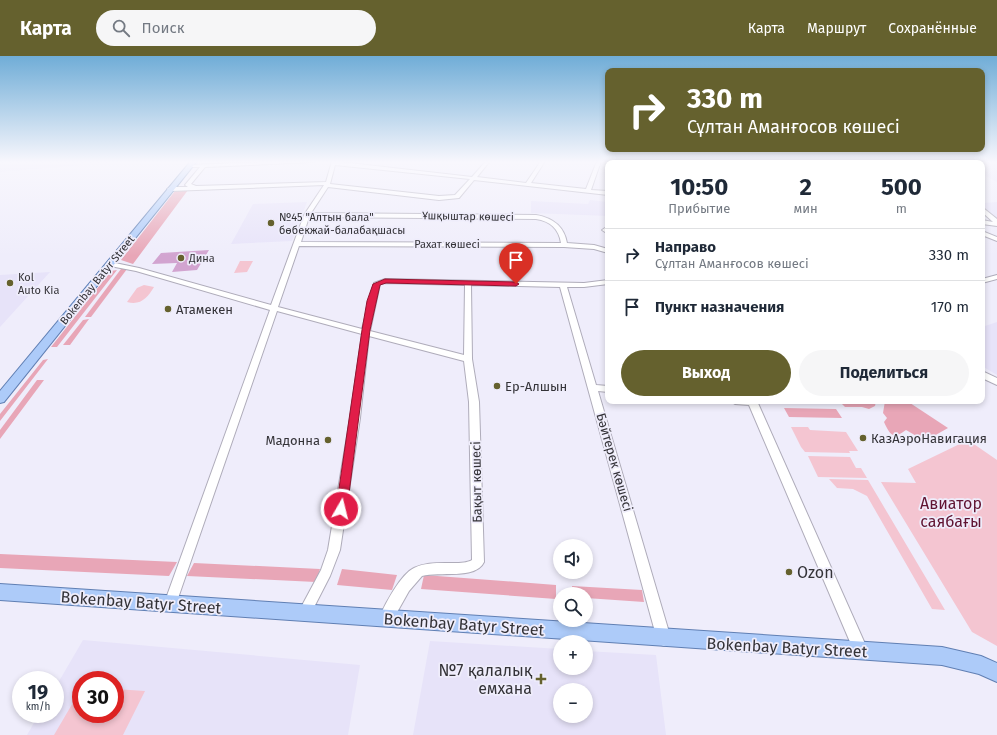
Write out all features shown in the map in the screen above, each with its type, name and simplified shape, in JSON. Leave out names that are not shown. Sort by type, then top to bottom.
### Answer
[{"type":"main road","name":"Bokenbay Batyr Street","points":[[0,399],[167,193]]},
{"type":"main road","name":"Bokenbay Batyr Street","points":[[0,592],[386,618],[664,639],[942,656],[981,665],[997,673]]},
{"type":"street","points":[[170,604],[307,215],[321,193]]},
{"type":"street","points":[[401,193],[446,198],[457,198],[461,193]]},
{"type":"street","points":[[985,211],[997,223]]},
{"type":"street","name":"Ұшқыштар көшесі","points":[[307,215],[536,216],[545,219],[560,229],[564,235],[564,245]]},
{"type":"street","points":[[985,222],[997,223]]},
{"type":"street","points":[[985,234],[997,240]]},
{"type":"street","name":"Рахат көшесі","points":[[298,244],[564,245],[594,247],[605,250]]},
{"type":"street","points":[[110,264],[138,269],[366,334],[468,360]]},
{"type":"street","points":[[985,280],[997,277]]},
{"type":"street","points":[[304,613],[326,572],[334,550],[366,334],[375,286],[381,282],[563,285],[584,285],[605,282]]},
{"type":"street","name":"Бақыт көшесі","points":[[386,618],[410,580],[418,572],[469,567],[478,562],[474,402],[468,360],[468,283]]},
{"type":"street","name":"Бәйтерек көшесі","points":[[563,285],[594,388],[664,639]]},
{"type":"street","points":[[985,376],[997,382]]},
{"type":"street","points":[[594,388],[605,389]]},
{"type":"street","points":[[753,404],[861,651]]},
{"type":"shaded area","points":[[174,193],[186,193],[133,264],[121,260]]},
{"type":"shaded area","points":[[590,200],[605,202],[605,216],[531,213],[531,201],[588,204]]},
{"type":"shaded area","name":"№45 \"Алтын бала\" бөбекжай-балабақшасы","points":[[307,202],[292,241],[231,244],[253,204]]},
{"type":"shaded area","points":[[997,202],[997,220],[985,210],[985,203]]},
{"type":"shaded area","points":[[121,269],[127,269],[91,317],[85,317]]},
{"type":"shaded area","points":[[117,270],[57,347],[51,347],[111,271]]},
{"type":"shaded area","points":[[50,272],[0,327],[0,275]]},
{"type":"shaded area","points":[[89,319],[70,345],[63,345],[83,320]]},
{"type":"shaded area","points":[[997,322],[997,375],[985,368],[985,326]]},
{"type":"shaded area","points":[[48,359],[0,421],[0,414],[43,360]]},
{"type":"shaded area","points":[[37,380],[44,380],[0,439],[0,430]]},
{"type":"shaded area","points":[[842,404],[875,404],[875,406],[869,409],[862,407],[845,407]]},
{"type":"shaded area","points":[[884,404],[912,404],[948,428],[925,441],[906,430],[898,435],[892,435],[884,422],[887,418],[883,413]]},
{"type":"shaded area","points":[[784,408],[836,409],[842,418],[789,417]]},
{"type":"shaded area","points":[[0,554],[177,562],[169,576],[0,568]]},
{"type":"shaded area","points":[[194,563],[320,569],[316,582],[187,576]]},
{"type":"shaded area","points":[[342,569],[397,575],[392,590],[337,585]]},
{"type":"shaded area","points":[[424,575],[556,585],[556,587],[553,587],[553,599],[421,589]]},
{"type":"shaded area","points":[[593,587],[642,590],[644,602],[593,598]]},
{"type":"shaded area","points":[[83,640],[360,665],[348,735],[27,735],[34,723],[64,723],[64,673]]},
{"type":"shaded area","name":"№7 қалалық емхана","points":[[430,641],[553,649],[553,675],[593,675],[593,651],[656,655],[666,735],[413,735]]},
{"type":"green space","points":[[240,261],[253,261],[247,272],[234,273]]},
{"type":"green space","points":[[144,285],[154,287],[144,300],[136,303],[127,302],[137,288]]},
{"type":"green space","points":[[791,427],[808,427],[810,430],[846,432],[858,451],[849,451],[850,453],[805,452]]},
{"type":"green space","name":"Авиатор саябағы","points":[[968,440],[997,460],[997,646],[972,632],[881,482],[916,483],[908,469]]},
{"type":"green space","points":[[808,456],[850,457],[856,468],[861,468],[867,478],[818,477]]},
{"type":"green space","points":[[829,479],[868,480],[945,610],[932,609],[867,496],[853,489],[837,488]]},
{"type":"green space","points":[[124,690],[145,691],[123,735],[54,735],[61,723],[64,723],[64,718],[72,704],[72,723],[124,723]]},
{"type":"building","name":"Дина","points":[[209,250],[197,270],[172,272],[177,263],[152,264],[161,253]]},
{"type":"place","name":"№45 \"Алтын бала\" бөбекжай-балабақшасы","points":[[271,223]]},
{"type":"place","name":"Дина","points":[[181,258]]},
{"type":"place","name":"Kol Auto Kia","points":[[10,283]]},
{"type":"place","name":"Атамекен","points":[[168,309]]},
{"type":"place","name":"Ер-Алшын","points":[[497,386]]},
{"type":"place","name":"КазАэроНавигация","points":[[863,438]]},
{"type":"place","name":"Мадонна","points":[[328,440]]},
{"type":"place","name":"Ozon","points":[[789,572]]},
{"type":"place","name":"№7 қалалық емхана","points":[[541,679]]},
{"type":"route","points":[[341,509],[361,376],[366,330],[375,286],[385,281],[516,284]]}]
